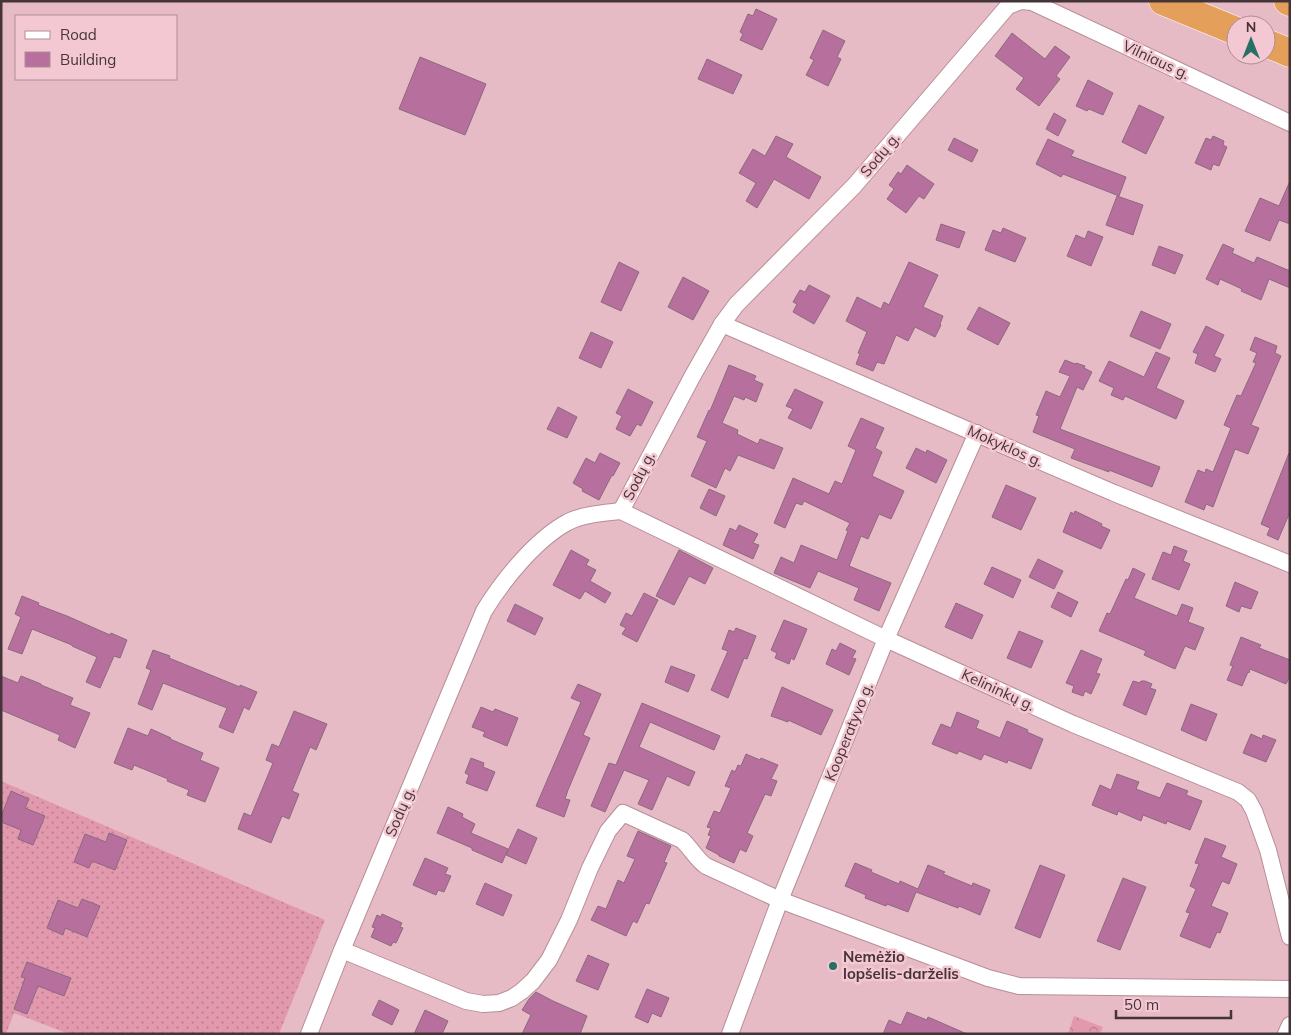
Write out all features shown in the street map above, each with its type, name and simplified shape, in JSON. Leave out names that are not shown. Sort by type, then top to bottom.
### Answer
[{"type":"highway","points":[[1163,1],[1226,27]]},
{"type":"highway","points":[[1276,47],[1290,53]]},
{"type":"street","name":"Vilniaus g.","points":[[1021,2],[1032,2],[1290,123]]},
{"type":"street","name":"Sodų g.","points":[[309,1034],[342,950],[484,611],[497,590],[549,534],[569,521],[591,515],[621,511],[692,377],[722,324],[736,305],[854,186],[1001,12],[1008,6],[1021,2]]},
{"type":"street","name":"Mokyklos g.","points":[[722,324],[1114,493],[1290,564]]},
{"type":"street","name":"Kooperatyvo g.","points":[[730,1034],[780,900],[886,639],[977,433]]},
{"type":"street","name":"Kelininkų g.","points":[[621,511],[886,639],[1073,724],[1238,792],[1248,800],[1254,810],[1268,850],[1290,937]]},
{"type":"street","points":[[342,950],[466,1001],[483,1004],[499,1003],[512,998],[533,981],[549,960],[569,920],[590,868],[608,831],[623,813],[682,840],[698,860],[706,866],[780,900],[988,978],[1018,986],[1290,989]]},
{"type":"street","points":[[1286,1034],[1290,1025]]},
{"type":"green space","points":[[1,781],[325,920],[279,1034],[69,1034],[14,1013],[6,1034],[1,1034]]},
{"type":"green space","points":[[1074,1016],[1103,1027],[1100,1034],[1068,1034]]},
{"type":"building","points":[[756,9],[777,19],[762,50],[740,40],[743,34],[740,32],[748,14],[753,16]]},
{"type":"building","points":[[823,30],[845,41],[837,57],[841,59],[828,86],[806,75],[814,60],[810,58]]},
{"type":"building","points":[[1012,33],[1045,59],[1055,46],[1070,57],[1056,76],[1060,79],[1039,106],[1016,89],[1024,78],[995,56]]},
{"type":"building","points":[[420,57],[486,84],[465,135],[399,109]]},
{"type":"building","points":[[707,59],[742,75],[733,94],[698,79]]},
{"type":"building","points":[[1088,80],[1113,93],[1103,115],[1076,106]]},
{"type":"building","points":[[1139,105],[1164,117],[1146,154],[1122,142]]},
{"type":"building","points":[[1054,113],[1066,120],[1058,136],[1046,129]]},
{"type":"building","points":[[776,136],[793,144],[786,157],[821,177],[809,199],[774,179],[757,208],[746,201],[756,183],[739,173],[753,149],[765,156]]},
{"type":"building","points":[[1213,136],[1224,141],[1223,145],[1227,147],[1219,166],[1213,164],[1211,170],[1195,163],[1206,138],[1211,140]]},
{"type":"building","points":[[954,138],[978,150],[972,162],[948,150]]},
{"type":"building","points":[[1048,139],[1074,151],[1071,156],[1126,177],[1119,196],[1063,174],[1061,177],[1036,164]]},
{"type":"building","points":[[907,165],[934,184],[924,199],[919,196],[906,213],[887,199],[894,189],[889,185],[898,172],[901,174]]},
{"type":"building","points":[[1290,181],[1290,224],[1279,220],[1270,241],[1245,231],[1260,198],[1279,206]]},
{"type":"building","points":[[1117,196],[1143,205],[1133,235],[1106,225]]},
{"type":"building","points":[[941,224],[965,232],[959,248],[936,240]]},
{"type":"building","points":[[1003,228],[1026,238],[1015,262],[985,250],[993,230],[1001,233]]},
{"type":"building","points":[[1088,231],[1103,237],[1091,266],[1067,256],[1076,235],[1085,239]]},
{"type":"building","points":[[1223,244],[1234,249],[1232,253],[1254,263],[1257,257],[1290,271],[1290,288],[1269,279],[1261,300],[1220,279],[1218,285],[1206,279]]},
{"type":"building","points":[[1159,246],[1183,255],[1175,274],[1152,265]]},
{"type":"building","points":[[619,262],[639,272],[621,311],[601,302]]},
{"type":"building","points":[[909,262],[938,275],[923,307],[943,316],[935,337],[915,327],[908,341],[896,335],[884,364],[877,362],[873,371],[856,364],[860,354],[858,353],[867,332],[846,321],[857,297],[881,309],[884,302],[889,305]]},
{"type":"building","points":[[683,277],[709,291],[693,320],[668,307]]},
{"type":"building","points":[[809,285],[830,296],[814,324],[793,312],[797,304],[793,302],[800,290],[805,292]]},
{"type":"building","points":[[979,307],[1010,323],[998,345],[967,329]]},
{"type":"building","points":[[1141,311],[1171,324],[1160,349],[1130,336]]},
{"type":"building","points":[[1206,326],[1224,335],[1214,356],[1221,359],[1215,372],[1195,363],[1198,354],[1193,352]]},
{"type":"building","points":[[591,332],[613,342],[601,368],[579,358]]},
{"type":"building","points":[[1255,337],[1277,346],[1275,353],[1281,356],[1251,425],[1259,428],[1248,454],[1235,449],[1213,507],[1206,504],[1204,510],[1185,502],[1198,470],[1205,473],[1206,469],[1213,472],[1231,428],[1224,425],[1237,395],[1241,396],[1256,363],[1253,362],[1257,353],[1250,350]]},
{"type":"building","points":[[1156,352],[1170,358],[1156,388],[1184,401],[1176,419],[1125,396],[1123,400],[1111,395],[1114,388],[1099,381],[1109,361],[1144,377]]},
{"type":"building","points":[[1065,360],[1085,366],[1084,368],[1092,372],[1083,390],[1077,387],[1060,429],[1160,467],[1152,487],[1109,470],[1109,472],[1071,458],[1075,449],[1033,432],[1039,416],[1036,415],[1046,391],[1060,397],[1070,376],[1059,372]]},
{"type":"building","points":[[729,365],[756,376],[754,380],[763,384],[756,402],[745,397],[744,400],[734,396],[722,423],[738,430],[737,434],[758,444],[760,439],[783,448],[774,469],[738,455],[730,471],[725,468],[716,488],[691,476],[707,441],[697,437]]},
{"type":"building","points":[[628,389],[653,402],[641,426],[637,424],[630,436],[616,429],[622,416],[616,413]]},
{"type":"building","points":[[795,389],[823,402],[811,429],[788,418],[793,409],[786,406]]},
{"type":"building","points":[[558,407],[577,417],[567,438],[547,429]]},
{"type":"building","points":[[861,418],[884,428],[875,448],[882,452],[872,476],[904,491],[891,519],[879,514],[868,539],[861,536],[849,566],[891,583],[879,611],[854,600],[859,588],[818,571],[810,588],[774,573],[781,557],[794,563],[801,545],[837,560],[850,523],[804,501],[802,505],[796,503],[785,528],[774,523],[793,478],[829,494],[835,481],[842,484],[856,450],[848,446]]},
{"type":"building","points":[[916,448],[926,453],[927,450],[947,460],[936,483],[906,468]]},
{"type":"building","points":[[600,453],[620,463],[599,500],[582,491],[583,489],[573,483],[586,458],[595,463]]},
{"type":"building","points":[[1289,453],[1290,512],[1278,540],[1267,535],[1270,528],[1261,524]]},
{"type":"building","points":[[1006,485],[1036,498],[1021,530],[992,517]]},
{"type":"building","points":[[709,489],[725,496],[716,516],[700,508]]},
{"type":"building","points":[[1075,511],[1110,530],[1101,549],[1063,532],[1071,512],[1074,514]]},
{"type":"building","points":[[739,525],[758,534],[753,543],[759,545],[753,559],[723,545],[730,528],[736,531]]},
{"type":"building","points":[[1174,546],[1187,551],[1183,561],[1190,564],[1179,590],[1152,579],[1163,552],[1171,555]]},
{"type":"building","points":[[571,550],[589,560],[586,565],[596,570],[590,581],[611,593],[605,603],[585,591],[580,599],[553,585]]},
{"type":"building","points":[[679,550],[713,568],[705,584],[689,576],[674,605],[656,596]]},
{"type":"building","points":[[1038,559],[1063,571],[1054,589],[1029,577]]},
{"type":"building","points":[[992,567],[1021,580],[1013,598],[984,584]]},
{"type":"building","points":[[1133,568],[1145,574],[1134,598],[1177,616],[1182,604],[1193,608],[1188,622],[1204,628],[1195,650],[1185,646],[1175,669],[1144,655],[1146,651],[1099,631],[1107,613],[1110,614]]},
{"type":"building","points":[[1235,582],[1258,592],[1251,609],[1241,606],[1239,612],[1226,606]]},
{"type":"building","points":[[1058,592],[1078,602],[1071,617],[1051,607]]},
{"type":"building","points":[[644,593],[658,600],[637,642],[622,634],[626,628],[620,625],[626,613],[632,616]]},
{"type":"building","points":[[22,596],[39,603],[38,605],[110,635],[111,633],[127,640],[120,658],[114,656],[100,688],[86,682],[97,657],[72,645],[32,629],[22,654],[8,649],[21,617],[15,614]]},
{"type":"building","points":[[956,603],[983,615],[972,639],[945,627]]},
{"type":"building","points":[[515,604],[543,618],[535,635],[507,621]]},
{"type":"building","points":[[784,620],[807,629],[794,660],[791,658],[789,664],[775,658],[777,653],[771,650]]},
{"type":"building","points":[[736,628],[756,636],[747,659],[744,658],[728,698],[711,690],[728,651],[722,649],[729,630],[734,632]]},
{"type":"building","points":[[1019,631],[1043,641],[1031,668],[1007,658]]},
{"type":"building","points":[[1241,637],[1261,645],[1259,648],[1290,660],[1290,676],[1286,684],[1250,669],[1242,686],[1227,680],[1233,666],[1230,665]]},
{"type":"building","points":[[840,643],[856,651],[852,658],[856,659],[849,675],[826,664],[832,649],[836,651]]},
{"type":"building","points":[[153,650],[240,687],[240,685],[257,692],[249,710],[244,707],[233,733],[219,727],[227,708],[163,683],[152,710],[138,704],[151,670],[146,668]]},
{"type":"building","points":[[1081,650],[1102,659],[1096,673],[1100,674],[1091,694],[1085,691],[1083,696],[1072,692],[1074,686],[1066,683]]},
{"type":"building","points":[[671,666],[695,675],[688,692],[665,682]]},
{"type":"building","points":[[1,676],[18,683],[21,676],[41,684],[73,698],[70,705],[90,713],[75,748],[58,740],[60,735],[1,710]]},
{"type":"building","points":[[1133,681],[1140,683],[1145,681],[1152,684],[1150,688],[1156,690],[1146,715],[1123,705]]},
{"type":"building","points":[[578,684],[601,694],[583,735],[590,738],[565,799],[570,800],[564,817],[536,806],[581,702],[571,698]]},
{"type":"building","points":[[782,687],[833,710],[821,735],[788,720],[788,722],[771,716]]},
{"type":"building","points":[[642,703],[720,736],[714,750],[650,722],[639,747],[695,772],[689,786],[667,776],[652,810],[638,804],[649,780],[624,770],[605,812],[591,806],[609,763],[616,765]]},
{"type":"building","points":[[1191,704],[1217,714],[1206,741],[1181,730]]},
{"type":"building","points":[[481,707],[493,712],[495,709],[518,718],[507,746],[483,736],[485,732],[472,727]]},
{"type":"building","points":[[294,711],[327,724],[316,750],[310,747],[292,791],[299,794],[289,819],[282,816],[271,843],[238,829],[244,813],[251,816],[273,763],[266,760],[272,744],[279,747]]},
{"type":"building","points":[[957,712],[979,721],[976,728],[1000,738],[1007,721],[1043,739],[1031,769],[1008,760],[1007,763],[984,754],[981,760],[959,751],[957,754],[932,744],[941,724],[951,728]]},
{"type":"building","points":[[128,728],[148,736],[151,729],[203,753],[200,760],[219,768],[205,802],[187,795],[189,790],[167,781],[168,779],[134,765],[132,770],[114,763]]},
{"type":"building","points":[[1251,734],[1262,739],[1263,735],[1276,740],[1266,762],[1243,753]]},
{"type":"building","points":[[746,754],[778,765],[771,779],[777,781],[771,796],[765,794],[747,833],[753,836],[746,852],[740,849],[734,863],[706,848],[711,836],[708,835],[711,828],[707,827],[714,811],[720,813],[731,788],[725,786],[732,770],[735,772],[738,765],[741,766]]},
{"type":"building","points":[[471,758],[484,763],[483,767],[495,772],[487,791],[466,783],[469,775],[465,773]]},
{"type":"building","points":[[1117,774],[1139,782],[1136,789],[1160,798],[1167,783],[1188,791],[1186,795],[1202,801],[1190,830],[1167,821],[1166,824],[1143,815],[1141,821],[1118,811],[1117,815],[1092,805],[1100,785],[1111,790]]},
{"type":"building","points":[[11,791],[29,799],[25,808],[45,816],[33,845],[18,839],[21,830],[1,822],[1,817]]},
{"type":"building","points":[[448,807],[463,814],[462,817],[475,824],[471,833],[508,849],[502,863],[437,833]]},
{"type":"building","points":[[518,829],[537,838],[526,864],[506,855]]},
{"type":"building","points":[[638,831],[671,846],[664,862],[667,863],[649,904],[646,903],[637,923],[633,921],[626,936],[591,920],[598,906],[606,909],[618,880],[624,883],[635,859],[627,856]]},
{"type":"building","points":[[109,833],[127,840],[115,870],[92,861],[89,868],[74,862],[85,834],[106,842]]},
{"type":"building","points":[[1205,838],[1226,846],[1221,857],[1237,864],[1229,884],[1222,881],[1211,906],[1228,913],[1220,933],[1217,932],[1210,948],[1180,936],[1190,913],[1186,912],[1196,889],[1190,886],[1199,864],[1195,863]]},
{"type":"building","points":[[425,858],[448,868],[445,874],[451,876],[444,892],[438,890],[436,895],[413,885]]},
{"type":"building","points":[[855,863],[899,884],[900,881],[918,889],[928,865],[945,872],[943,874],[972,886],[973,883],[990,890],[980,915],[916,892],[908,912],[865,898],[866,895],[845,886]]},
{"type":"building","points":[[1040,865],[1065,875],[1040,938],[1015,928]]},
{"type":"building","points":[[1123,878],[1146,887],[1120,950],[1097,941]]},
{"type":"building","points":[[485,883],[512,895],[503,916],[476,904]]},
{"type":"building","points":[[82,899],[100,906],[87,937],[65,928],[63,935],[47,928],[58,900],[78,908]]},
{"type":"building","points":[[382,914],[402,923],[400,927],[403,928],[396,943],[393,942],[391,946],[371,937],[375,928],[372,927],[377,915],[381,917]]},
{"type":"building","points":[[588,955],[609,964],[598,990],[576,981]]},
{"type":"building","points":[[27,962],[71,978],[64,996],[38,986],[27,1014],[14,1009],[25,978],[21,977]]},
{"type":"building","points":[[647,989],[669,998],[661,1017],[652,1013],[648,1023],[635,1017]]},
{"type":"building","points":[[536,992],[587,1016],[580,1034],[522,1034],[531,1015],[522,1010]]},
{"type":"building","points":[[379,1000],[399,1010],[392,1025],[372,1015]]},
{"type":"building","points":[[425,1010],[448,1021],[442,1034],[414,1034]]},
{"type":"building","points":[[907,1012],[927,1020],[928,1017],[967,1034],[883,1034],[889,1020],[901,1025]]},
{"type":"place","name":"Nemėžio lopšelis-darželis","points":[[833,966]]}]
